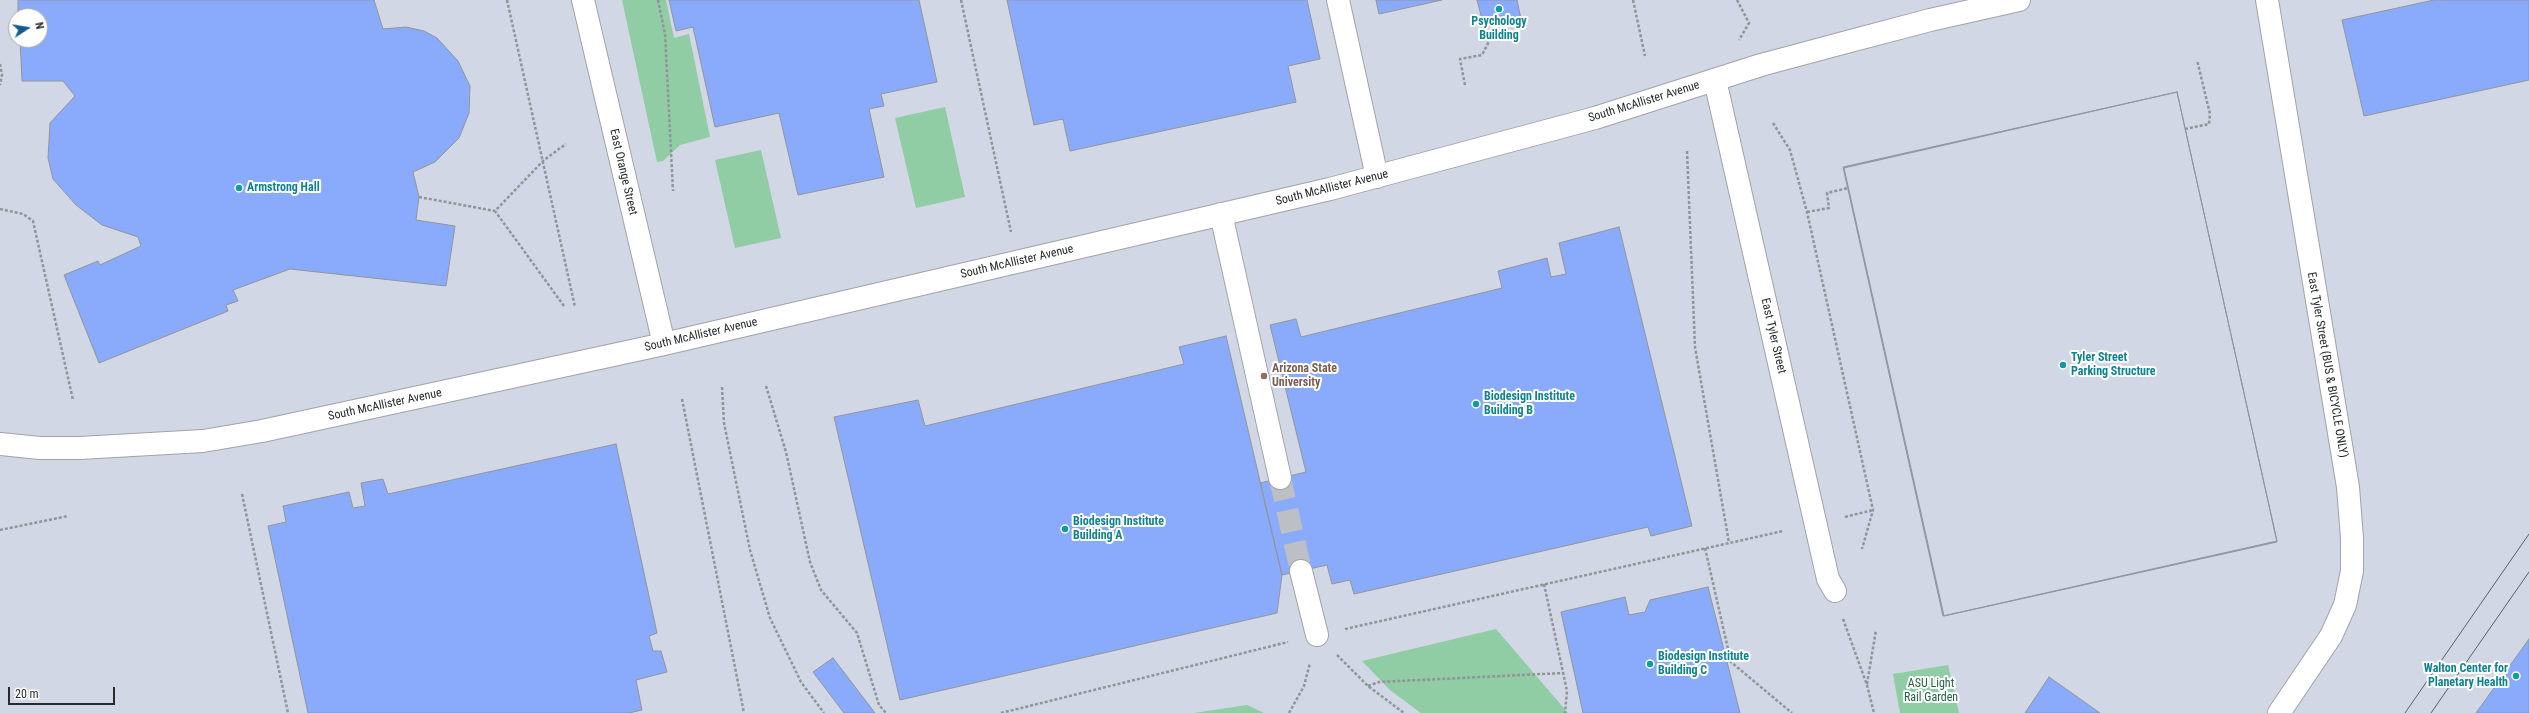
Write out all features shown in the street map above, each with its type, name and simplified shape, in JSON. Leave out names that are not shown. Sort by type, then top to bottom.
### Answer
[{"type":"street","name":"East Orange Street","points":[[583,0],[664,344]]},
{"type":"street","points":[[1338,0],[1378,177]]},
{"type":"street","name":"South McAllister Avenue","points":[[0,444],[40,448],[80,448],[203,441],[262,431],[664,344],[1378,177],[1581,122],[1783,59],[1961,6],[2019,0]]},
{"type":"street","name":"East Tyler Street (BUS & BICYCLE ONLY)","points":[[2267,0],[2348,487],[2352,538],[2352,571],[2345,605],[2331,636],[2279,713]]},
{"type":"street","name":"East Tyler Street","points":[[1715,80],[1828,579],[1835,591]]},
{"type":"street","points":[[1221,214],[1280,478]]},
{"type":"street","points":[[1301,571],[1317,635]]},
{"type":"path","points":[[507,0],[544,160],[574,307]]},
{"type":"path","points":[[658,0],[665,34],[673,191]]},
{"type":"path","points":[[961,0],[1018,262]]},
{"type":"path","points":[[1633,0],[1645,56]]},
{"type":"path","points":[[1737,0],[1748,23]]},
{"type":"path","points":[[1465,85],[1460,59],[1482,55],[1498,24]]},
{"type":"path","points":[[2185,129],[2209,124],[2210,114],[2197,60]]},
{"type":"path","points":[[0,64],[2,75],[0,85]]},
{"type":"path","points":[[1773,123],[1790,150],[1807,212],[1873,510],[1862,549]]},
{"type":"path","points":[[495,211],[544,160],[566,144]]},
{"type":"path","points":[[1687,151],[1695,347],[1729,542]]},
{"type":"path","points":[[1807,212],[1829,208],[1826,193],[1848,188]]},
{"type":"path","points":[[418,197],[495,211],[564,306]]},
{"type":"path","points":[[0,209],[23,214],[33,221],[73,400]]},
{"type":"path","points":[[766,386],[786,452],[810,562],[821,590],[857,633],[879,705],[886,713]]},
{"type":"path","points":[[722,387],[724,423],[750,550],[770,618],[801,682],[824,713]]},
{"type":"path","points":[[682,398],[744,713]]},
{"type":"path","points":[[242,494],[288,713]]},
{"type":"path","points":[[1844,517],[1873,510]]},
{"type":"path","points":[[0,530],[68,516]]},
{"type":"path","points":[[1001,713],[1317,635],[1783,531]]},
{"type":"path","points":[[1705,548],[1731,662],[1792,713]]},
{"type":"path","points":[[1544,584],[1567,691],[1565,713]]},
{"type":"path","points":[[1835,591],[1847,636],[1867,685],[1874,713]]},
{"type":"path","points":[[1867,685],[1876,630]]},
{"type":"path","points":[[1317,635],[1368,686],[1404,713]]},
{"type":"path","points":[[1289,713],[1304,686],[1317,635]]},
{"type":"path","points":[[1368,686],[1379,682],[1563,673]]},
{"type":"shaded area","name":"Arizona State University","points":[[0,0],[2529,0],[2529,713],[0,713]]},
{"type":"green space","points":[[622,0],[666,0],[674,38],[689,34],[710,137],[680,145],[663,161],[657,162]]},
{"type":"green space","points":[[945,107],[965,197],[916,208],[895,118]]},
{"type":"green space","points":[[761,150],[781,238],[735,248],[715,160]]},
{"type":"green space","points":[[1496,629],[1568,713],[1421,713],[1390,690],[1362,661]]},
{"type":"green space","name":"ASU Light Rail Garden","points":[[1948,665],[1959,713],[1900,713],[1893,674]]},
{"type":"green space","points":[[1247,705],[1264,713],[1194,713]]},
{"type":"building","name":"Armstrong Hall","points":[[18,0],[374,0],[383,29],[406,27],[424,31],[437,38],[458,61],[470,86],[469,113],[459,138],[435,162],[413,172],[419,197],[416,220],[455,226],[446,286],[290,269],[233,290],[238,301],[226,305],[228,311],[99,363],[64,275],[98,261],[100,265],[141,246],[138,237],[102,225],[76,205],[53,179],[48,158],[50,123],[75,96],[63,81],[22,81],[20,48],[48,48],[48,8],[18,8]]},
{"type":"building","points":[[669,0],[919,0],[937,82],[881,94],[884,106],[869,109],[884,177],[798,195],[779,113],[715,127],[693,27],[676,31]]},
{"type":"building","points":[[1007,0],[1307,0],[1320,59],[1288,66],[1296,102],[1070,151],[1063,119],[1034,125]]},
{"type":"building","name":"Psychology Building","points":[[1376,0],[1442,0],[1379,14]]},
{"type":"building","name":"Psychology Building","points":[[1477,0],[1517,0],[1521,19],[1484,27]]},
{"type":"building","points":[[2434,0],[2529,0],[2529,80],[2364,116],[2342,20]]},
{"type":"building","name":"Tyler Street Parking Structure","points":[[2177,92],[2277,541],[1943,616],[1843,167]]},
{"type":"building","name":"Tyler Street Parking Structure","points":[[2177,92],[2277,542],[1944,616],[1844,168]]},
{"type":"building","name":"Biodesign Institute Building B","points":[[1619,227],[1692,526],[1651,536],[1648,527],[1354,594],[1350,580],[1332,584],[1327,565],[1282,575],[1260,483],[1306,472],[1270,325],[1296,319],[1301,337],[1502,288],[1498,271],[1547,258],[1551,277],[1566,274],[1559,243]]},
{"type":"building","name":"Biodesign Institute Building A","points":[[1226,336],[1282,575],[1277,613],[900,700],[834,417],[918,400],[925,426],[1184,364],[1179,347]]},
{"type":"building","points":[[616,444],[657,633],[649,636],[653,651],[661,651],[667,672],[636,680],[642,710],[629,713],[308,713],[268,526],[286,522],[283,506],[349,492],[353,508],[365,506],[361,483],[383,479],[388,494]]},
{"type":"building","name":"Biodesign Institute Building C","points":[[1708,587],[1740,713],[1583,713],[1561,612],[1625,597],[1629,615],[1645,612],[1650,600]]},
{"type":"building","name":"Walton Center for Planetary Health","points":[[2529,639],[2529,713],[2476,713]]},
{"type":"building","points":[[833,658],[875,713],[844,713],[813,672]]},
{"type":"building","points":[[2049,677],[2100,713],[2025,713]]},
{"type":"tunnel","points":[[1280,478],[1301,571]]},
{"type":"tram line","points":[[2405,713],[2529,534]]},
{"type":"tram line","points":[[2431,713],[2529,572]]},
{"type":"place","name":"Psychology Building","points":[[1499,9]]},
{"type":"place","name":"Armstrong Hall","points":[[239,188]]},
{"type":"place","name":"Tyler Street Parking Structure","points":[[2063,365]]},
{"type":"place","name":"Arizona State University","points":[[1264,376]]},
{"type":"place","name":"Biodesign Institute Building B","points":[[1476,404]]},
{"type":"place","name":"Biodesign Institute Building A","points":[[1065,529]]},
{"type":"place","name":"Biodesign Institute Building C","points":[[1650,664]]},
{"type":"place","name":"Walton Center for Planetary Health","points":[[2516,676]]}]
